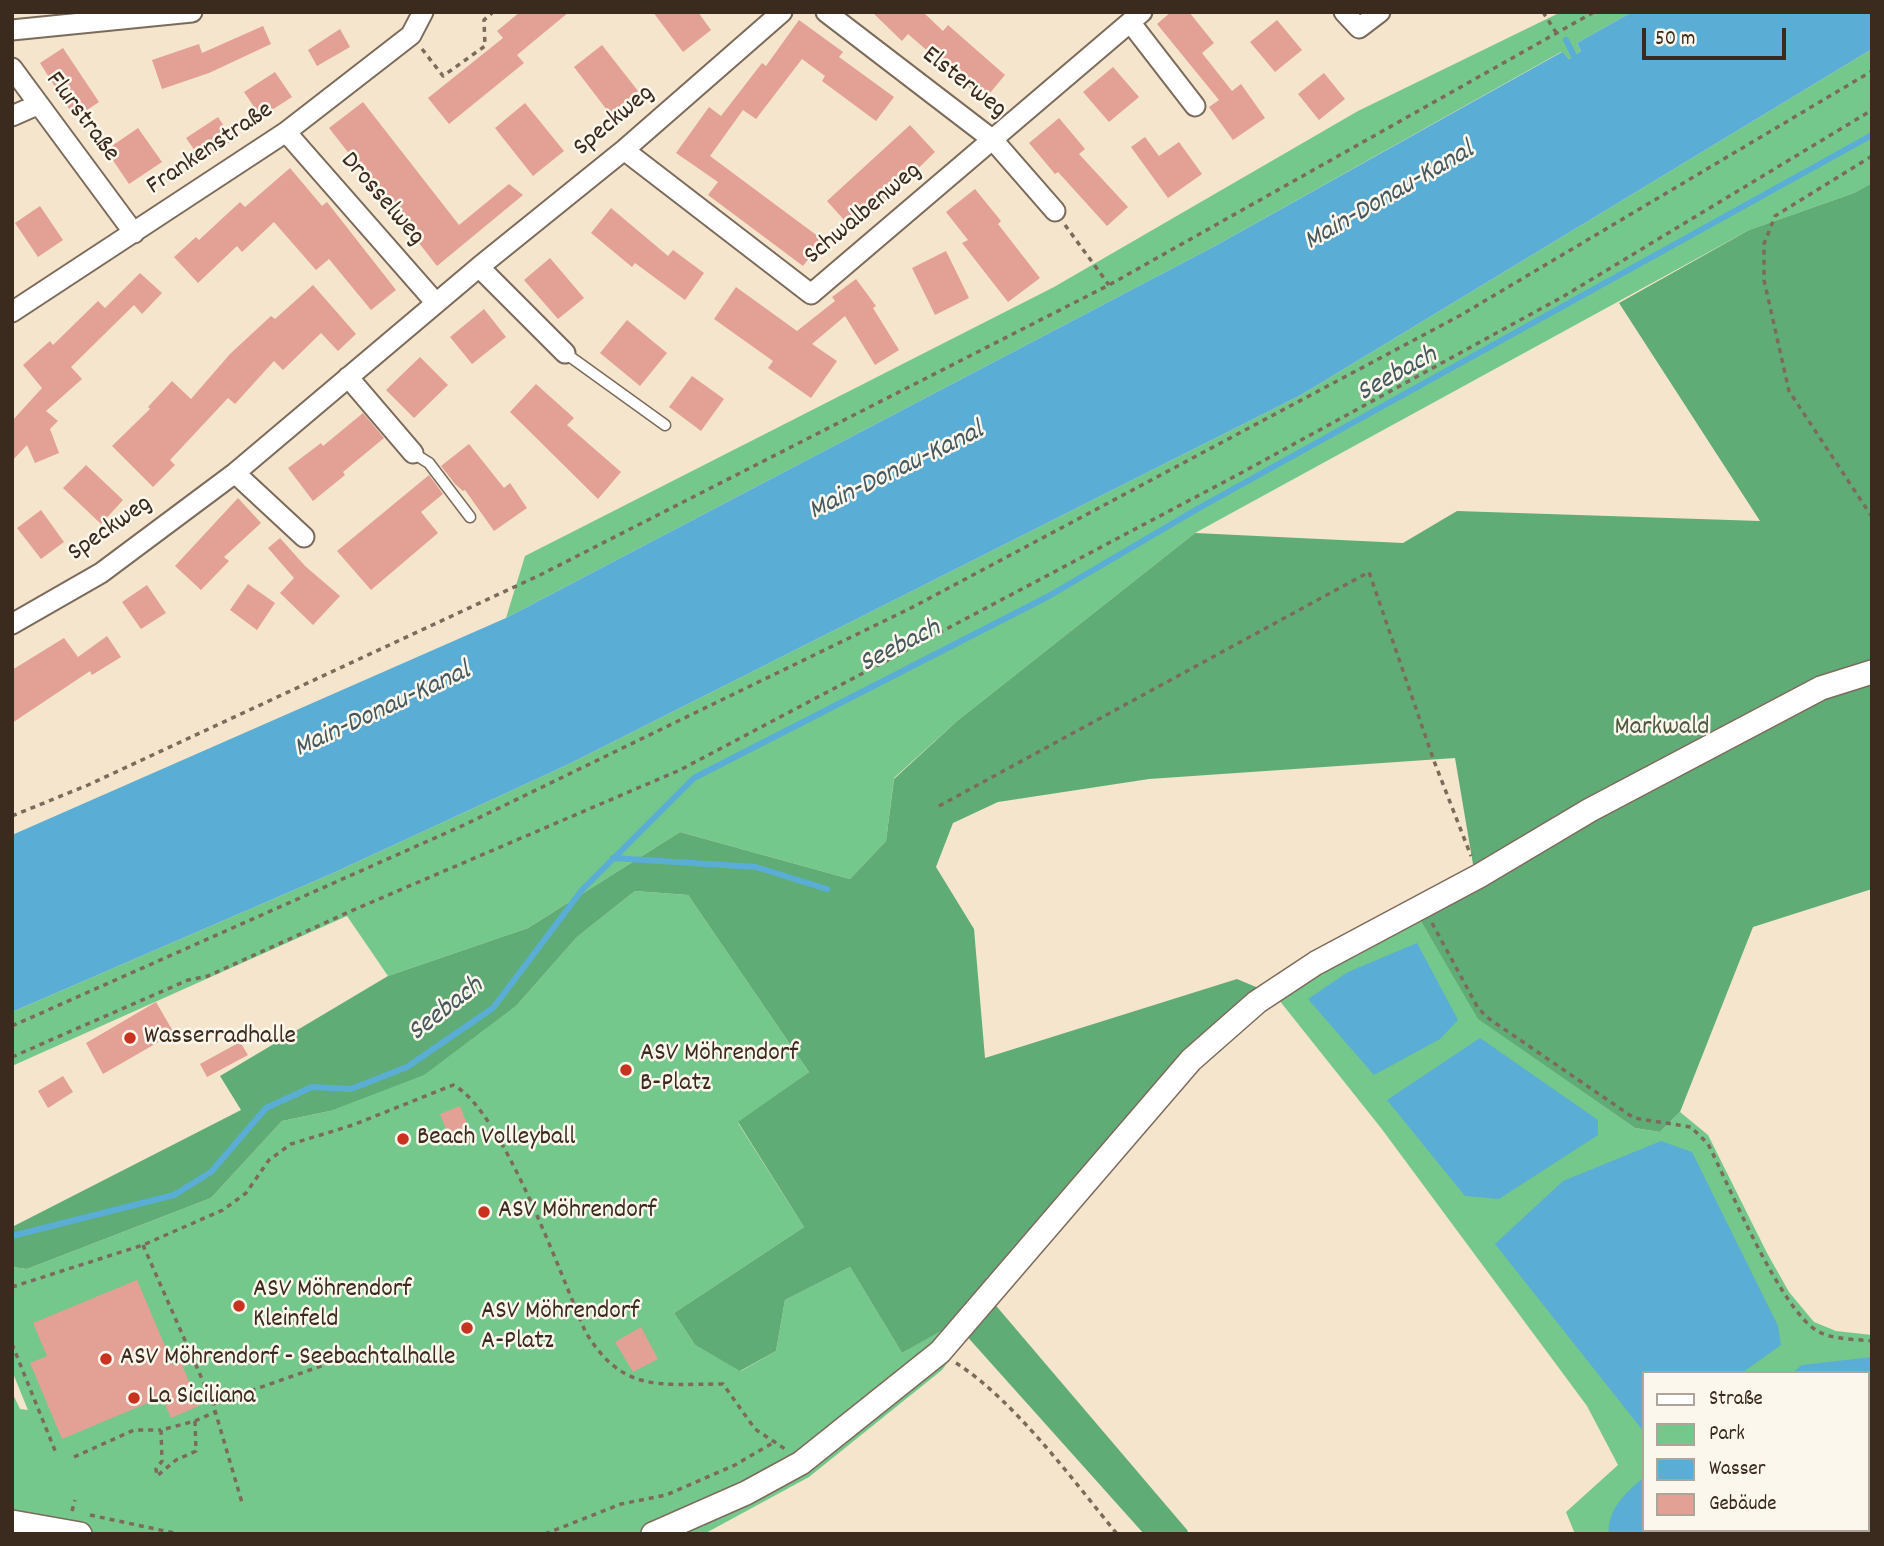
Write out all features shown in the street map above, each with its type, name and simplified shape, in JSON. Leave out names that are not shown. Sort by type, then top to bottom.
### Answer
[{"type":"street","points":[[12,30],[192,12]]},
{"type":"street","name":"Frankenstraße","points":[[12,312],[286,132],[411,35],[423,12]]},
{"type":"street","name":"Speckweg","points":[[12,624],[101,573],[235,473],[479,267],[624,150],[782,12]]},
{"type":"street","name":"Elsterweg","points":[[826,12],[993,140],[1055,211]]},
{"type":"street","points":[[1344,12],[1359,28],[1380,12]]},
{"type":"street","name":"Schwalbenweg","points":[[624,150],[811,295],[1136,17],[1195,106]]},
{"type":"street","name":"Flurstraße","points":[[12,68],[134,233]]},
{"type":"street","points":[[12,116],[37,105]]},
{"type":"street","name":"Drosselweg","points":[[286,132],[436,303]]},
{"type":"street","points":[[479,267],[565,353]]},
{"type":"street","points":[[348,377],[413,453]]},
{"type":"street","points":[[235,473],[304,537]]},
{"type":"street","points":[[653,1534],[746,1493],[801,1463],[940,1352],[1191,1060],[1257,1002],[1317,963],[1479,876],[1590,810],[1821,688],[1872,672]]},
{"type":"street","points":[[12,1522],[76,1523]]},
{"type":"lane","points":[[565,353],[665,425]]},
{"type":"lane","points":[[413,453],[429,463],[470,517]]},
{"type":"path","points":[[411,35],[443,76],[485,46],[484,20],[493,12]]},
{"type":"path","points":[[1544,12],[1558,35]]},
{"type":"path","points":[[12,816],[88,785],[540,575],[1109,285],[1558,35],[1594,12]]},
{"type":"path","points":[[12,1026],[464,825],[911,608],[1461,316],[1872,71]]},
{"type":"path","points":[[12,1057],[188,980],[208,976],[351,911],[680,770],[1241,473],[1564,296],[1872,110]]},
{"type":"path","points":[[1872,156],[1775,216],[1764,244],[1764,280],[1790,391],[1872,517]]},
{"type":"path","points":[[1055,211],[1109,285]]},
{"type":"path","points":[[939,806],[1369,572],[1434,761],[1479,876]]},
{"type":"path","points":[[1423,906],[1478,1008],[1488,1018],[1634,1118],[1681,1124],[1700,1134],[1774,1275],[1804,1320],[1818,1331],[1834,1337],[1872,1340]]},
{"type":"path","points":[[12,1287],[143,1245],[223,1210],[246,1193],[269,1160],[291,1144],[353,1125],[453,1085],[464,1091],[505,1145],[585,1331],[600,1356],[630,1378],[654,1384],[723,1384],[755,1429],[776,1441],[735,1465],[666,1495],[621,1504],[545,1534]]},
{"type":"path","points":[[143,1245],[213,1404],[243,1506]]},
{"type":"path","points":[[12,1344],[56,1453]]},
{"type":"path","points":[[940,1352],[989,1388],[1059,1462],[1117,1534]]},
{"type":"path","points":[[213,1404],[327,1364]]},
{"type":"path","points":[[74,1457],[134,1430],[162,1430],[215,1412]]},
{"type":"path","points":[[162,1430],[162,1461],[156,1469],[157,1476],[176,1460],[196,1451],[195,1421]]},
{"type":"path","points":[[75,1500],[76,1523]]},
{"type":"path","points":[[124,1522],[125,1513]]},
{"type":"path","points":[[98,1517],[179,1534]]},
{"type":"green space","points":[[1561,12],[1632,12],[1577,43],[1581,51],[1569,59],[1561,52],[1215,246],[506,618],[525,556],[1054,287],[1358,111]]},
{"type":"green space","points":[[1872,49],[1872,183],[1854,193],[1749,230],[1195,533],[957,721],[894,778],[886,841],[850,879],[680,832],[528,928],[388,976],[347,916],[12,1066],[12,1012],[331,874],[569,764],[1301,395]]},
{"type":"green space","name":"Markwald","points":[[1872,183],[1872,889],[1753,927],[1680,1112],[1660,1132],[1635,1128],[1478,1019],[1419,918],[1476,882],[1455,758],[1149,779],[998,802],[953,823],[936,867],[974,929],[985,1058],[1237,979],[1275,995],[1175,1090],[992,1301],[1188,1531],[1185,1534],[1144,1534],[955,1323],[902,1353],[850,1267],[785,1300],[776,1351],[740,1371],[695,1345],[674,1313],[804,1227],[738,1122],[809,1072],[688,895],[635,891],[577,937],[517,1005],[424,1075],[330,1111],[282,1121],[211,1198],[27,1269],[12,1267],[12,1227],[241,1110],[220,1076],[388,976],[528,928],[680,832],[850,879],[886,841],[894,779],[957,721],[1195,533],[1403,543],[1457,511],[1760,521],[1619,303],[1749,230],[1854,193]]},
{"type":"green space","name":"ASV Möhrendorf","points":[[635,891],[688,895],[809,1072],[738,1123],[804,1227],[674,1313],[695,1345],[741,1371],[776,1351],[785,1300],[850,1267],[902,1353],[955,1322],[967,1337],[942,1370],[809,1477],[704,1534],[12,1532],[12,1392],[20,1409],[28,1410],[12,1371],[12,1267],[27,1269],[211,1198],[282,1121],[330,1111],[517,1005],[577,937]]},
{"type":"green space","points":[[1419,918],[1479,1019],[1635,1128],[1660,1132],[1680,1112],[1708,1135],[1789,1292],[1814,1322],[1836,1331],[1872,1335],[1872,1534],[1575,1534],[1566,1512],[1618,1465],[1587,1406],[1381,1128],[1275,995]]},
{"type":"water","name":"Main-Donau-Kanal","points":[[1632,12],[1872,12],[1872,49],[1301,395],[569,764],[331,874],[12,1012],[12,835],[506,618],[1215,246],[1562,52],[1569,59],[1581,51],[1577,43]]},
{"type":"water","points":[[1417,943],[1458,1020],[1440,1039],[1374,1075],[1308,999],[1348,972]]},
{"type":"water","points":[[1480,1038],[1598,1120],[1598,1135],[1499,1199],[1465,1196],[1387,1100]]},
{"type":"water","points":[[1661,1141],[1692,1152],[1778,1326],[1781,1345],[1745,1371],[1643,1371],[1643,1431],[1495,1244],[1563,1181]]},
{"type":"water","points":[[1872,1357],[1872,1534],[1609,1534],[1611,1517],[1619,1501],[1643,1479],[1643,1532],[1870,1532],[1870,1371],[1794,1371],[1802,1365]]},
{"type":"building","points":[[520,12],[569,12],[517,55],[524,63],[449,124],[428,98],[503,38],[497,31]]},
{"type":"building","points":[[653,12],[698,12],[711,30],[683,52]]},
{"type":"building","points":[[872,12],[923,12],[943,31],[948,25],[1005,75],[984,100],[908,34],[902,41]]},
{"type":"building","points":[[1171,12],[1189,12],[1214,43],[1202,53],[1232,91],[1241,84],[1265,118],[1233,140],[1209,107],[1219,100],[1157,24]]},
{"type":"building","points":[[799,20],[843,52],[839,57],[894,97],[876,121],[822,81],[825,76],[802,59],[756,119],[743,110],[710,156],[823,240],[803,266],[708,195],[718,182],[676,153],[709,107],[721,116],[762,63],[766,66]]},
{"type":"building","points":[[1277,20],[1302,50],[1275,72],[1250,42]]},
{"type":"building","points":[[263,26],[271,44],[209,73],[162,89],[152,60],[199,44],[202,53]]},
{"type":"building","points":[[340,29],[350,47],[317,66],[308,50]]},
{"type":"building","points":[[602,45],[638,91],[610,114],[574,67]]},
{"type":"building","points":[[63,48],[99,102],[75,118],[40,63]]},
{"type":"building","points":[[1113,67],[1139,97],[1109,122],[1083,92]]},
{"type":"building","points":[[275,72],[292,97],[261,117],[244,92]]},
{"type":"building","points":[[1324,73],[1345,99],[1319,120],[1298,94]]},
{"type":"building","points":[[363,102],[459,225],[509,184],[523,195],[437,266],[329,128]]},
{"type":"building","points":[[525,103],[564,151],[533,176],[495,128]]},
{"type":"building","points":[[218,117],[233,140],[202,161],[186,138]]},
{"type":"building","points":[[1059,118],[1085,149],[1079,154],[1128,207],[1107,226],[1058,172],[1055,174],[1029,143]]},
{"type":"building","points":[[910,125],[935,152],[854,231],[827,201]]},
{"type":"building","points":[[138,128],[162,162],[129,184],[106,150]]},
{"type":"building","points":[[1145,137],[1159,156],[1179,142],[1202,174],[1168,198],[1131,147]]},
{"type":"building","points":[[290,168],[322,206],[327,202],[396,290],[371,310],[329,259],[316,270],[274,222],[242,252],[237,246],[198,283],[174,257],[196,237],[199,240],[240,202],[245,207]]},
{"type":"building","points":[[975,189],[1001,221],[998,224],[1040,278],[1008,302],[962,243],[968,240],[946,212]]},
{"type":"building","points":[[40,206],[63,240],[38,257],[15,223]]},
{"type":"building","points":[[611,208],[668,256],[673,250],[704,273],[685,300],[635,263],[632,267],[591,233]]},
{"type":"building","points":[[946,251],[969,298],[935,315],[912,268]]},
{"type":"building","points":[[550,258],[584,298],[558,319],[524,280]]},
{"type":"building","points":[[140,273],[162,293],[142,314],[134,305],[71,367],[82,379],[46,411],[58,421],[50,429],[59,453],[35,463],[27,445],[12,461],[12,421],[42,388],[23,365],[50,341],[53,345],[98,301],[105,308]]},
{"type":"building","points":[[856,279],[876,306],[873,308],[899,350],[875,365],[845,316],[812,344],[837,361],[811,398],[768,368],[773,361],[714,319],[736,287],[797,331],[835,301],[832,297]]},
{"type":"building","points":[[313,285],[356,334],[338,351],[321,333],[283,370],[274,361],[235,404],[228,398],[170,460],[175,465],[153,487],[112,446],[150,409],[148,407],[172,381],[191,399],[230,354],[271,316],[275,319]]},
{"type":"building","points":[[484,309],[506,337],[472,364],[450,337]]},
{"type":"building","points":[[627,320],[667,353],[640,386],[600,353]]},
{"type":"building","points":[[420,357],[448,385],[414,418],[386,390]]},
{"type":"building","points":[[692,376],[724,399],[701,431],[669,407]]},
{"type":"building","points":[[536,384],[574,418],[567,425],[621,472],[598,499],[510,412]]},
{"type":"building","points":[[363,413],[384,438],[313,501],[288,468],[321,443],[323,446]]},
{"type":"building","points":[[469,444],[504,488],[510,483],[527,508],[494,531],[465,490],[455,484],[441,466]]},
{"type":"building","points":[[86,465],[123,500],[101,524],[63,488]]},
{"type":"building","points":[[429,475],[443,494],[421,512],[438,533],[371,590],[337,551]]},
{"type":"building","points":[[238,498],[261,523],[224,557],[229,561],[201,590],[175,566]]},
{"type":"building","points":[[41,510],[64,542],[41,559],[17,528]]},
{"type":"building","points":[[280,538],[305,566],[340,596],[313,625],[280,593],[294,578],[268,548]]},
{"type":"building","points":[[248,584],[275,603],[257,630],[230,610]]},
{"type":"building","points":[[147,585],[166,613],[141,629],[122,602]]},
{"type":"building","points":[[107,636],[121,657],[92,675],[90,671],[12,723],[12,670],[64,638],[78,657]]},
{"type":"building","name":"Wasserradhalle","points":[[156,1002],[174,1033],[103,1074],[86,1043]]},
{"type":"building","points":[[240,1042],[248,1055],[207,1077],[200,1064]]},
{"type":"building","points":[[63,1076],[73,1092],[48,1108],[38,1091]]},
{"type":"building","points":[[460,1106],[471,1134],[451,1142],[440,1114]]},
{"type":"building","name":"ASV Möhrendorf - Seebachtalhalle","points":[[137,1280],[173,1365],[181,1362],[199,1406],[171,1418],[162,1397],[62,1439],[30,1363],[47,1356],[33,1323]]},
{"type":"building","points":[[641,1327],[658,1359],[633,1372],[615,1342]]},
{"type":"waterway","points":[[1566,40],[1574,56]]},
{"type":"waterway","name":"Seebach","points":[[12,1236],[174,1195],[211,1172],[266,1108],[312,1087],[351,1089],[407,1067],[493,1008],[582,890],[694,778],[1049,596],[1199,508],[1872,135]]},
{"type":"waterway","points":[[613,858],[756,867],[827,889]]},
{"type":"place","name":"Wasserradhalle","points":[[130,1038]]},
{"type":"place","name":"ASV Möhrendorf B-Platz","points":[[626,1070]]},
{"type":"place","name":"Beach Volleyball","points":[[403,1139]]},
{"type":"place","name":"ASV Möhrendorf","points":[[484,1212]]},
{"type":"place","name":"ASV Möhrendorf Kleinfeld","points":[[239,1306]]},
{"type":"place","name":"ASV Möhrendorf A-Platz","points":[[467,1328]]},
{"type":"place","name":"ASV Möhrendorf - Seebachtalhalle","points":[[106,1359]]},
{"type":"place","name":"La Siciliana","points":[[134,1398]]}]
